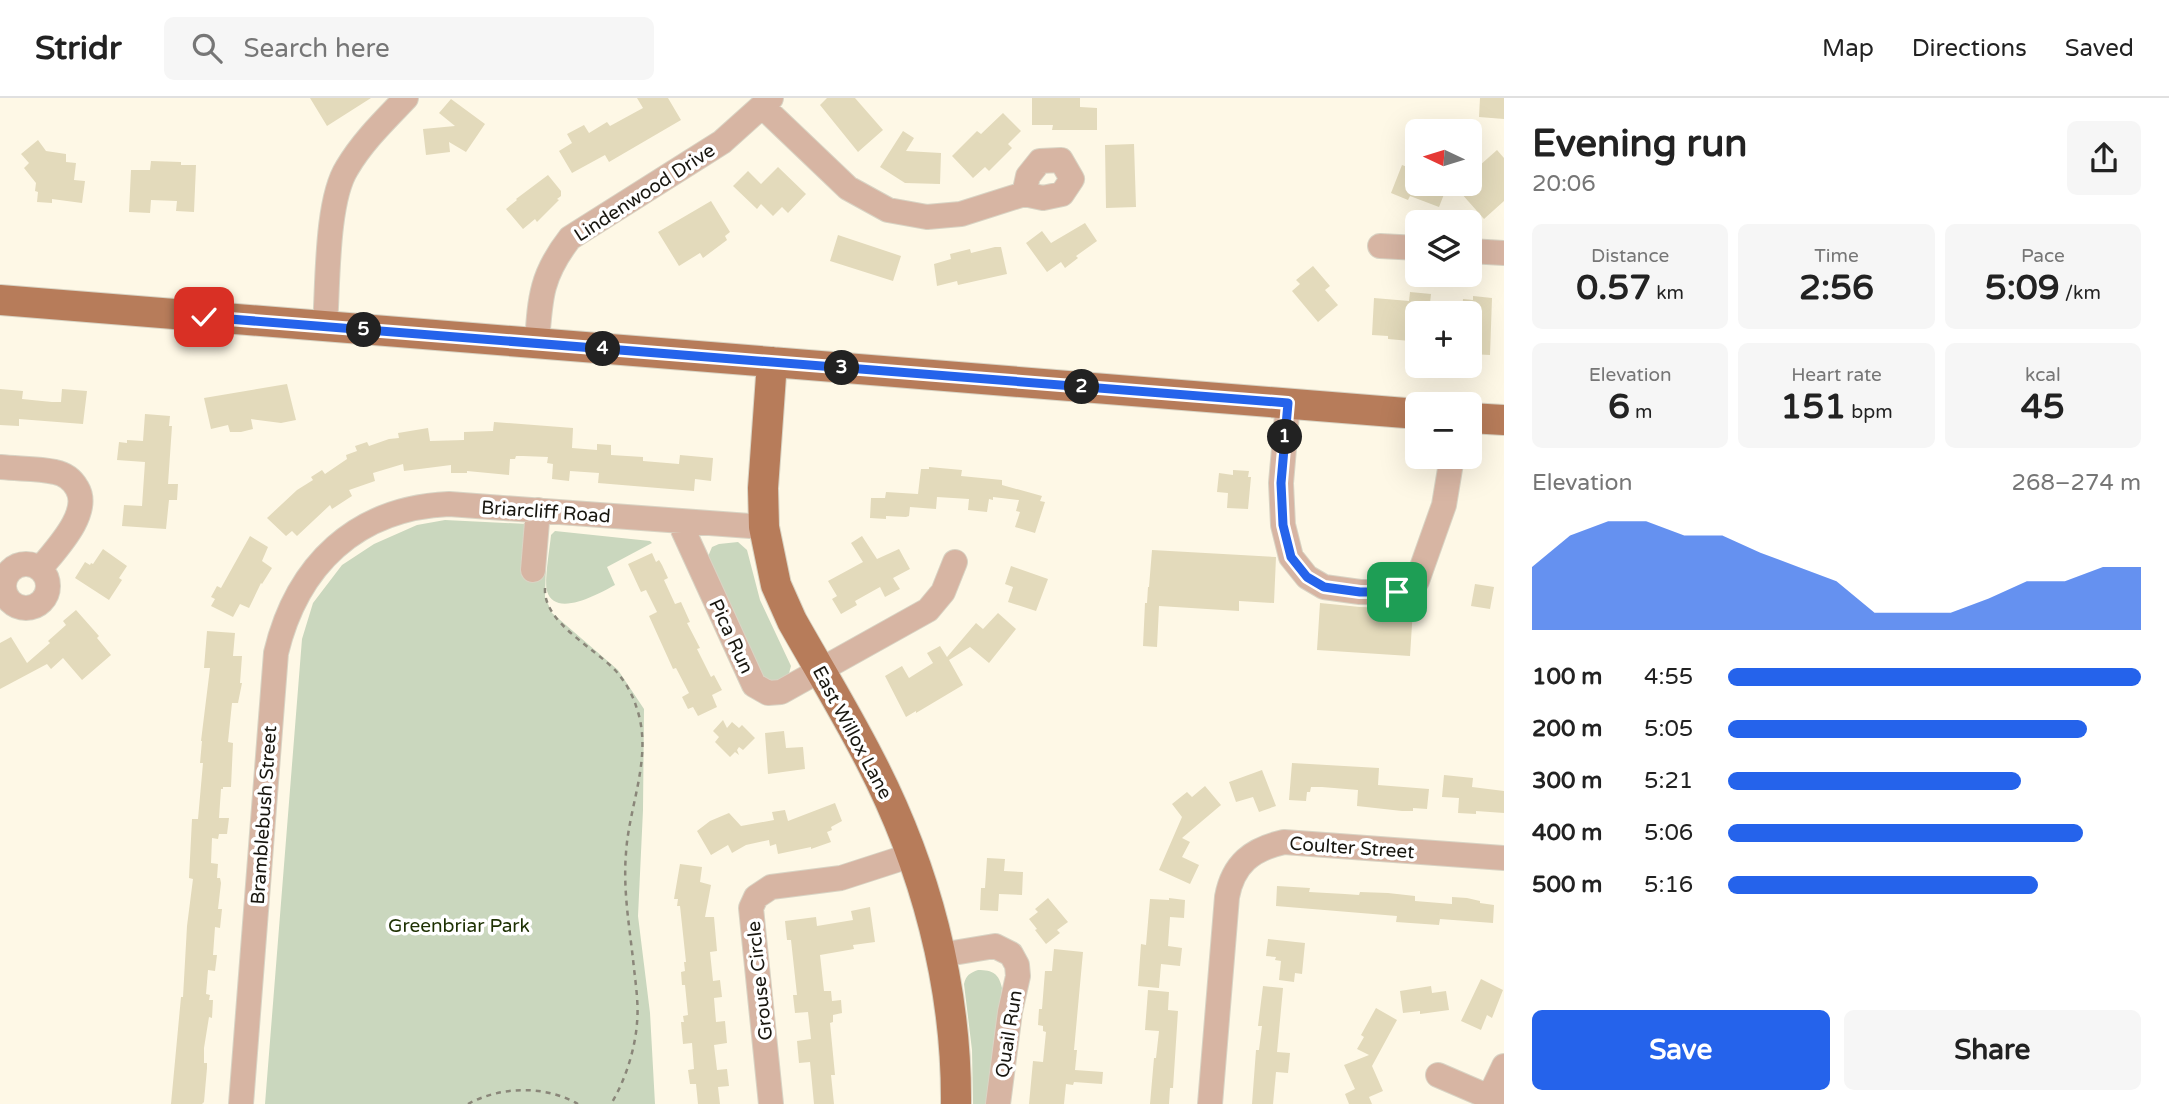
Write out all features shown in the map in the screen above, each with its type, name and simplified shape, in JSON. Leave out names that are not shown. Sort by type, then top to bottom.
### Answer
[{"type":"main road","points":[[0,300],[1405,413]]},
{"type":"main road","name":"East Willox Lane","points":[[772,362],[763,488],[764,527],[771,566],[783,603],[870,760],[912,855],[941,955],[952,1017],[956,1104]]},
{"type":"main road","points":[[1482,419],[1504,420]]},
{"type":"street","points":[[325,327],[333,209],[345,170],[369,136],[406,98]]},
{"type":"street","points":[[766,102],[848,188],[888,210],[927,217],[961,214],[1024,194]]},
{"type":"street","name":"Lindenwood Drive","points":[[537,343],[544,281],[555,258],[570,238],[722,142],[766,102]]},
{"type":"street","points":[[1380,246],[1405,247]]},
{"type":"street","points":[[1482,252],[1504,253]]},
{"type":"street","points":[[1288,403],[1281,483],[1283,525],[1291,557],[1307,577],[1324,587],[1360,592],[1397,592],[1417,581],[1444,505],[1450,469]]},
{"type":"street","points":[[0,467],[54,471],[66,475],[80,493],[80,510],[75,523],[40,569]]},
{"type":"street","name":"Briarcliff Road","points":[[338,545],[386,516],[417,507],[449,504],[764,527]]},
{"type":"street","points":[[538,510],[539,577]]},
{"type":"street","name":"Pica Run","points":[[679,521],[754,685],[774,694],[820,671]]},
{"type":"street","name":"Bramblebush Street","points":[[241,1104],[276,653],[286,615],[301,587],[320,561],[338,545]]},
{"type":"street","points":[[820,671],[928,610],[943,592],[955,562]]},
{"type":"street","name":"Coulter Street","points":[[1210,1104],[1227,897],[1236,870],[1249,856],[1265,846],[1284,842],[1504,858]]},
{"type":"street","name":"Grouse Circle","points":[[771,1104],[751,908],[756,897],[771,887],[841,878],[912,855]]},
{"type":"street","name":"Quail Run","points":[[941,955],[995,946],[1006,950],[1014,960],[1018,976],[1010,1013],[998,1104]]},
{"type":"street","points":[[1438,1075],[1493,1099],[1504,1066]]},
{"type":"path","points":[[539,577],[550,611],[616,671],[631,692],[641,723],[641,769],[625,854],[625,888],[638,1000],[637,1023],[623,1080],[611,1104]]},
{"type":"path","points":[[468,1104],[499,1093],[529,1090],[552,1093],[579,1104]]},
{"type":"green space","name":"Greenbriar Park","points":[[445,520],[547,525],[545,597],[552,613],[618,670],[644,709],[638,916],[650,1013],[655,1104],[265,1104],[302,639],[313,603],[342,565],[374,544],[417,525]]},
{"type":"green space","points":[[555,531],[652,543],[607,567],[615,585],[578,601],[559,603],[552,599],[546,586],[551,535]]},
{"type":"green space","points":[[738,542],[747,550],[760,600],[791,666],[788,677],[773,684],[764,681],[707,559],[712,547]]},
{"type":"green space","points":[[978,970],[994,974],[1002,988],[987,1104],[973,1104],[972,1050],[964,984],[969,975]]},
{"type":"building","points":[[310,98],[371,98],[327,126]]},
{"type":"building","points":[[637,98],[668,98],[681,120],[609,162],[605,155],[572,173],[559,151],[572,143],[567,134],[584,125],[589,133],[607,122],[610,126],[643,108]]},
{"type":"building","points":[[827,98],[855,98],[883,130],[858,152],[820,105]]},
{"type":"building","points":[[1032,98],[1080,98],[1080,107],[1097,108],[1097,130],[1052,130],[1053,125],[1032,125]]},
{"type":"building","points":[[1480,98],[1504,98],[1504,119],[1479,117]]},
{"type":"building","points":[[451,99],[485,124],[466,152],[449,142],[450,152],[426,155],[423,129],[455,126],[439,113]]},
{"type":"building","points":[[1003,113],[1021,131],[1008,144],[1012,148],[989,171],[985,167],[973,178],[952,156],[977,131],[981,134]]},
{"type":"building","points":[[903,131],[914,138],[906,151],[941,153],[940,184],[905,183],[880,167]]},
{"type":"building","points":[[38,140],[46,151],[66,154],[66,162],[76,163],[74,180],[85,181],[82,203],[52,199],[52,203],[37,202],[36,183],[24,168],[29,163],[21,154]]},
{"type":"building","points":[[1134,144],[1136,207],[1106,208],[1105,145]]},
{"type":"building","points":[[1497,150],[1504,158],[1504,201],[1484,219],[1482,210],[1476,210],[1464,196],[1482,196],[1482,163]]},
{"type":"building","points":[[151,161],[196,165],[194,212],[176,211],[177,201],[151,200],[150,213],[129,212],[131,170],[150,170]]},
{"type":"building","points":[[1402,165],[1405,166],[1405,196],[1410,196],[1408,200],[1391,193]]},
{"type":"building","points":[[778,167],[806,194],[788,213],[782,207],[773,216],[761,204],[757,209],[733,186],[748,171],[761,184]]},
{"type":"building","points":[[548,175],[561,191],[561,196],[537,222],[535,219],[523,229],[506,209]]},
{"type":"building","points":[[1410,196],[1443,196],[1439,207]]},
{"type":"building","points":[[711,201],[730,232],[725,236],[727,240],[703,258],[700,253],[679,266],[658,232]]},
{"type":"building","points":[[1085,223],[1097,241],[1065,268],[1061,262],[1047,272],[1026,243],[1042,231],[1051,243]]},
{"type":"building","points":[[838,235],[901,256],[893,281],[830,261]]},
{"type":"building","points":[[1001,247],[1007,274],[958,285],[957,281],[937,286],[934,264],[951,259],[950,254],[970,249],[971,253]]},
{"type":"building","points":[[1313,266],[1330,286],[1325,290],[1338,305],[1318,322],[1292,291],[1300,284],[1296,280]]},
{"type":"building","points":[[1410,292],[1431,294],[1430,301],[1409,301]]},
{"type":"building","points":[[1473,296],[1492,298],[1490,355],[1482,355],[1482,301],[1463,301],[1473,300]]},
{"type":"building","points":[[1374,298],[1409,301],[1405,301],[1405,341],[1372,335]]},
{"type":"building","points":[[287,384],[296,420],[281,423],[251,419],[253,429],[241,432],[230,432],[228,425],[211,429],[204,398]]},
{"type":"building","points":[[0,389],[23,391],[22,399],[52,402],[61,402],[62,389],[87,391],[83,424],[19,419],[19,426],[0,425]]},
{"type":"building","points":[[145,414],[170,416],[169,426],[172,426],[168,484],[178,484],[177,500],[169,500],[166,529],[122,526],[124,505],[142,506],[145,462],[117,460],[119,442],[143,441]]},
{"type":"building","points":[[494,422],[573,428],[572,448],[597,450],[597,444],[611,445],[611,455],[643,457],[643,461],[679,464],[680,455],[713,458],[711,481],[695,479],[694,491],[598,483],[599,473],[570,471],[569,481],[552,479],[553,464],[547,463],[548,457],[516,456],[515,459],[510,459],[509,475],[467,471],[451,473],[451,465],[404,471],[403,464],[373,473],[375,481],[349,490],[352,496],[332,509],[330,505],[297,536],[292,531],[286,536],[267,518],[297,490],[313,480],[311,477],[322,470],[325,474],[347,459],[346,455],[357,451],[355,446],[367,442],[369,446],[399,438],[398,433],[428,428],[430,441],[464,440],[464,432],[493,431]]},
{"type":"building","points":[[929,467],[962,470],[961,476],[1002,480],[1002,485],[1042,496],[1040,501],[1045,502],[1035,533],[1015,527],[1020,512],[1016,511],[1019,500],[993,497],[993,500],[989,499],[987,512],[968,510],[969,499],[937,497],[936,509],[910,507],[909,516],[906,517],[870,518],[871,498],[885,498],[886,492],[918,494],[921,469]]},
{"type":"building","points":[[1233,470],[1249,471],[1248,477],[1251,477],[1248,509],[1227,508],[1228,493],[1217,492],[1219,473],[1233,475]]},
{"type":"building","points":[[250,536],[268,547],[262,561],[272,568],[249,608],[240,604],[233,617],[211,606],[215,599],[211,597],[217,586],[221,588]]},
{"type":"building","points":[[862,536],[877,559],[899,549],[910,569],[893,578],[900,589],[885,597],[880,587],[855,601],[857,605],[841,614],[832,599],[837,596],[828,581],[863,562],[851,543]]},
{"type":"building","points":[[103,549],[127,566],[119,578],[122,580],[109,600],[75,578],[85,562],[93,564]]},
{"type":"building","points":[[1152,550],[1276,557],[1274,603],[1239,601],[1239,611],[1159,606],[1157,647],[1143,646]]},
{"type":"building","points":[[652,553],[656,562],[659,560],[668,578],[664,580],[675,604],[681,602],[690,622],[687,623],[700,648],[697,649],[711,677],[714,675],[722,690],[712,695],[717,707],[698,716],[693,707],[688,709],[682,697],[689,693],[676,668],[673,669],[649,616],[657,612],[646,590],[641,592],[628,564]]},
{"type":"building","points":[[1011,566],[1048,579],[1036,611],[1008,602],[1013,587],[1005,584]]},
{"type":"building","points":[[1475,584],[1494,587],[1490,609],[1471,606]]},
{"type":"building","points":[[1320,603],[1413,609],[1410,656],[1317,650]]},
{"type":"building","points":[[76,610],[99,636],[97,638],[111,655],[82,680],[63,658],[51,669],[47,664],[0,689],[0,643],[11,637],[27,663],[50,643],[48,641],[66,625],[63,621]]},
{"type":"building","points":[[998,613],[1016,629],[989,663],[970,647],[949,660],[963,685],[906,717],[885,676],[902,666],[909,678],[933,663],[927,653],[940,646],[947,657],[976,623],[983,629]]},
{"type":"building","points":[[207,631],[235,633],[233,656],[242,656],[242,683],[238,703],[232,703],[228,742],[233,743],[231,787],[221,789],[219,818],[229,818],[227,834],[219,834],[218,839],[212,838],[211,863],[218,864],[217,878],[220,878],[221,883],[218,909],[222,909],[220,928],[215,927],[215,971],[208,970],[206,994],[210,995],[209,1000],[213,1000],[212,1018],[209,1017],[204,1048],[204,1063],[207,1063],[207,1068],[204,1102],[171,1104],[193,879],[189,878],[192,819],[198,819],[203,763],[200,763],[201,741],[210,668],[204,668]]},
{"type":"building","points":[[723,720],[727,728],[732,722],[739,728],[742,725],[755,738],[743,750],[739,747],[739,755],[735,752],[730,757],[715,742],[719,737],[713,731]]},
{"type":"building","points":[[784,731],[786,748],[803,747],[805,769],[768,774],[765,733]]},
{"type":"building","points":[[1292,763],[1379,768],[1378,785],[1429,789],[1427,809],[1413,808],[1413,811],[1402,811],[1357,806],[1358,790],[1322,787],[1311,787],[1306,801],[1289,800]]},
{"type":"building","points":[[1262,770],[1276,806],[1259,812],[1253,797],[1236,802],[1229,782]]},
{"type":"building","points":[[1444,775],[1473,778],[1472,787],[1504,791],[1504,813],[1458,813],[1459,798],[1442,797]]},
{"type":"building","points":[[1205,786],[1221,805],[1182,838],[1190,842],[1182,857],[1199,865],[1190,884],[1159,870],[1182,817],[1172,804],[1187,792],[1192,797]]},
{"type":"building","points":[[835,803],[842,821],[827,832],[831,842],[811,849],[778,854],[776,844],[770,846],[769,840],[746,845],[732,853],[728,845],[711,855],[697,831],[710,821],[729,813],[741,826],[774,820],[772,812],[785,810],[788,821]]},
{"type":"building","points":[[987,858],[1005,859],[1004,871],[1023,872],[1022,895],[999,894],[998,911],[980,910]]},
{"type":"building","points":[[680,864],[702,867],[700,882],[711,885],[705,917],[714,917],[717,951],[710,952],[713,981],[720,980],[722,997],[714,998],[716,1022],[725,1021],[727,1043],[714,1045],[717,1070],[727,1069],[729,1086],[718,1087],[720,1104],[698,1104],[696,1084],[690,1084],[688,1070],[694,1069],[692,1043],[683,1044],[681,1022],[684,1022],[683,1016],[688,1015],[681,972],[685,971],[686,962],[680,906],[677,906],[678,899],[674,899]]},
{"type":"building","points":[[1277,886],[1310,888],[1309,892],[1359,895],[1360,892],[1388,893],[1415,896],[1415,901],[1452,904],[1452,897],[1467,898],[1494,905],[1493,923],[1440,919],[1439,925],[1396,922],[1397,916],[1276,906]]},
{"type":"building","points":[[1048,898],[1068,922],[1057,930],[1060,933],[1046,944],[1029,919],[1038,912],[1035,909]]},
{"type":"building","points":[[1150,899],[1185,900],[1184,918],[1170,917],[1168,946],[1182,948],[1180,966],[1161,964],[1159,988],[1138,986],[1141,944],[1146,945]]},
{"type":"building","points":[[870,907],[875,942],[853,945],[854,949],[820,955],[824,991],[831,991],[832,1001],[841,1000],[842,1013],[833,1015],[833,1022],[830,1023],[835,1075],[831,1075],[834,1104],[814,1104],[810,1062],[799,1063],[797,1041],[811,1039],[808,1012],[795,1013],[793,995],[797,995],[791,940],[787,940],[785,921],[816,917],[817,926],[853,920],[851,911]]},
{"type":"building","points":[[1268,939],[1305,943],[1302,974],[1295,973],[1294,982],[1279,980],[1281,961],[1275,960],[1276,957],[1266,956]]},
{"type":"building","points":[[1054,949],[1083,952],[1074,1050],[1077,1050],[1075,1070],[1103,1072],[1102,1084],[1066,1084],[1064,1104],[1029,1104],[1033,1061],[1043,1062],[1046,1032],[1043,1031],[1043,1026],[1038,1025],[1039,1009],[1042,1009],[1045,971],[1052,971]]},
{"type":"building","points":[[1481,979],[1503,990],[1492,1018],[1487,1015],[1481,1030],[1461,1021]]},
{"type":"building","points":[[1263,986],[1283,988],[1277,1052],[1290,1053],[1288,1073],[1276,1072],[1273,1104],[1252,1104],[1256,1050],[1259,1050],[1262,1026],[1258,1026]]},
{"type":"building","points":[[1431,986],[1432,993],[1446,991],[1449,1010],[1420,1014],[1420,1011],[1403,1013],[1400,991]]},
{"type":"building","points":[[1148,990],[1169,992],[1168,1010],[1178,1011],[1173,1088],[1170,1088],[1169,1104],[1150,1104],[1159,1031],[1145,1030]]},
{"type":"building","points":[[1376,1008],[1397,1020],[1372,1066],[1383,1091],[1369,1097],[1372,1104],[1349,1104],[1345,1094],[1355,1089],[1344,1065],[1369,1055],[1357,1049],[1364,1037],[1361,1035]]},
{"type":"route","points":[[204,317],[1288,403],[1281,483],[1283,525],[1291,557],[1307,577],[1324,587],[1360,592],[1397,592]]}]
